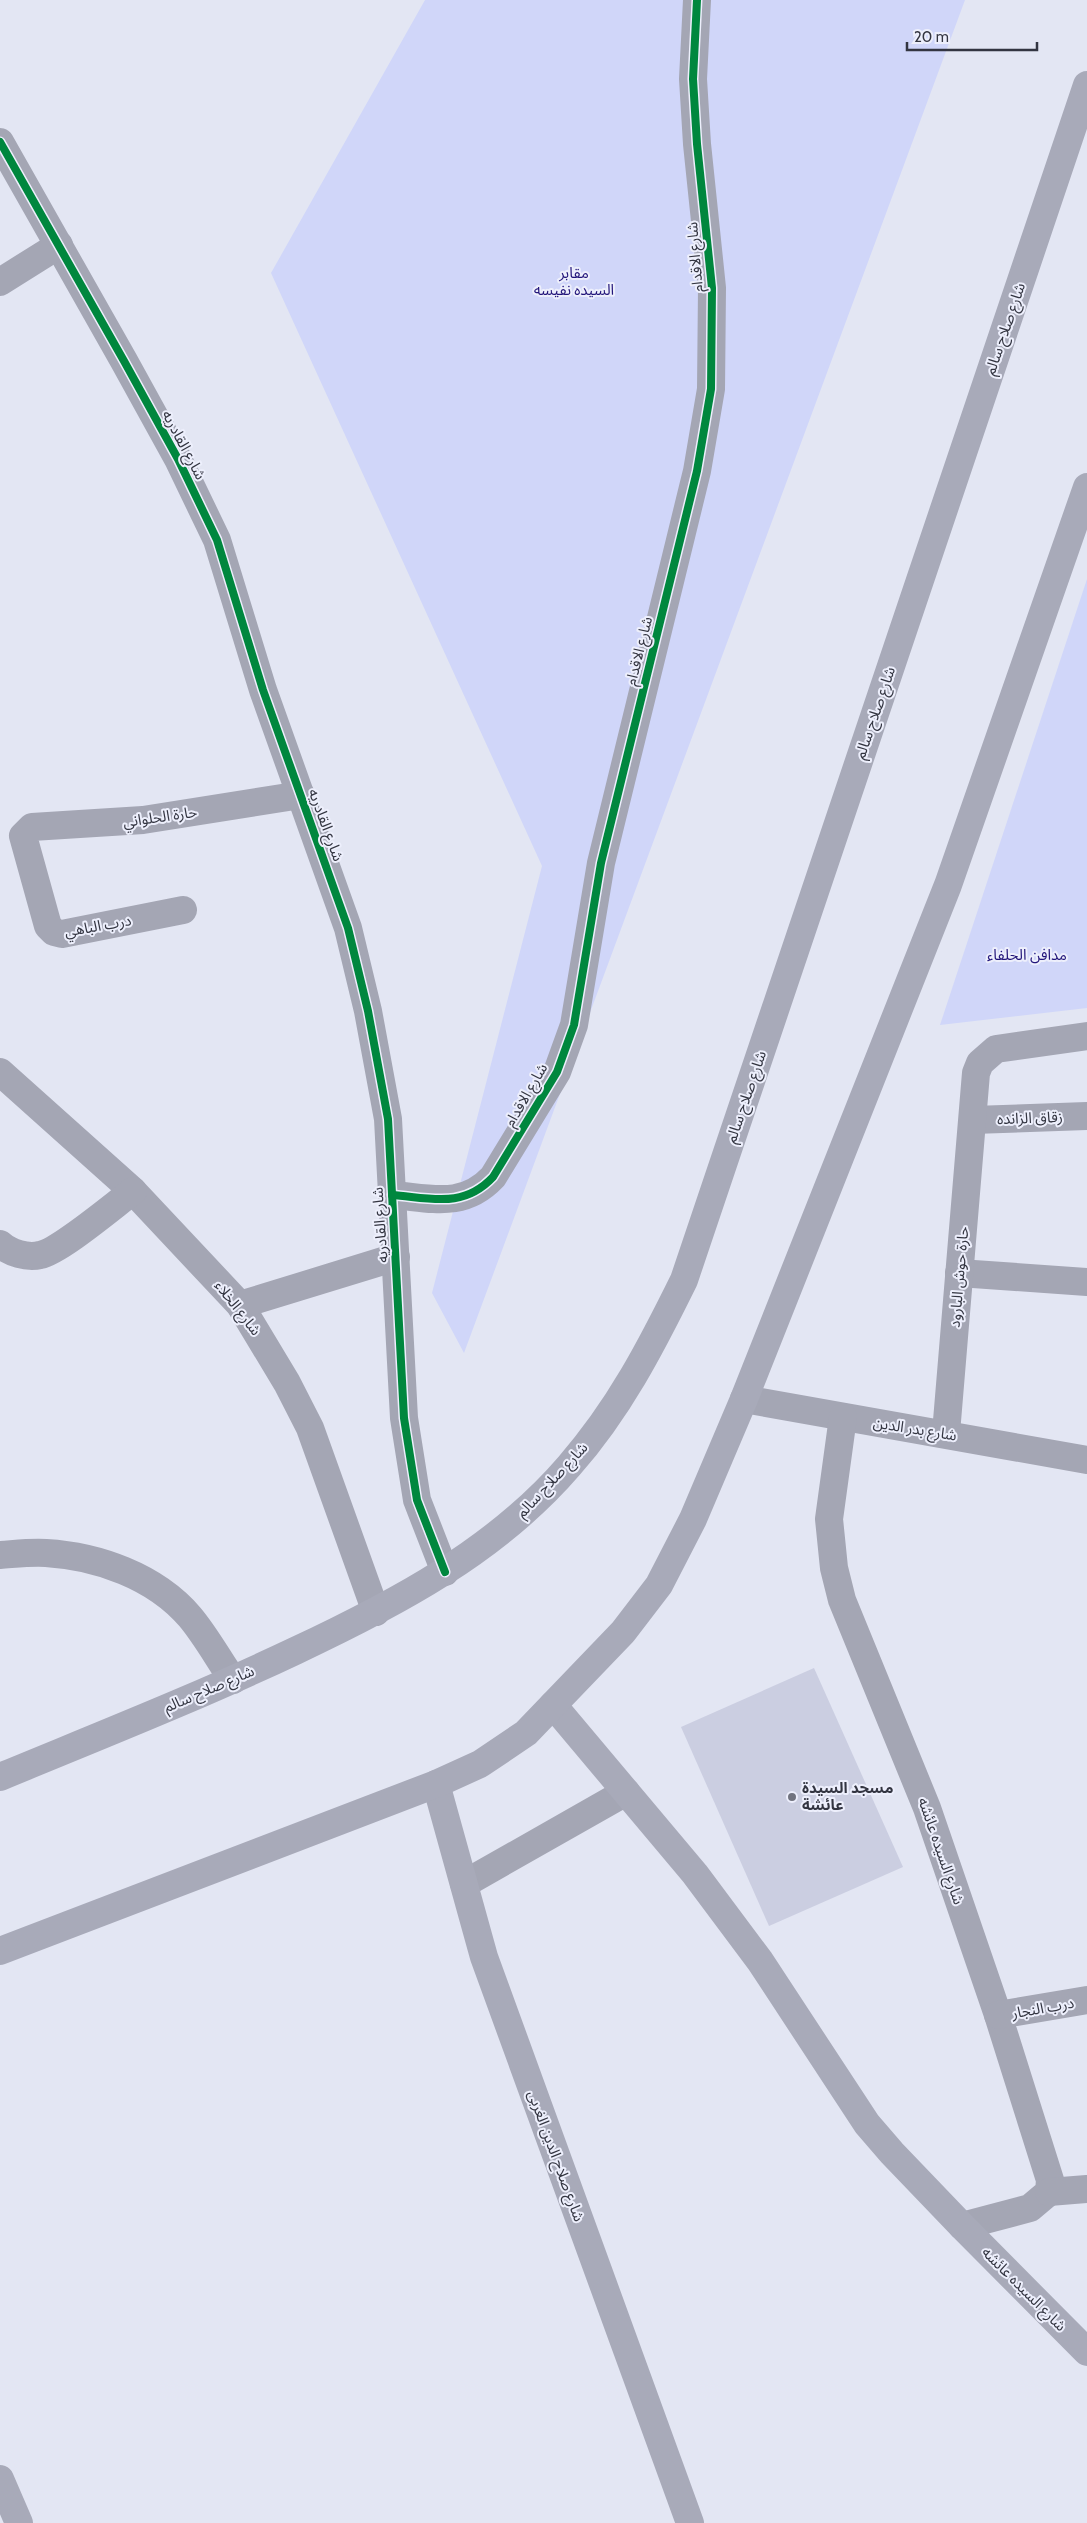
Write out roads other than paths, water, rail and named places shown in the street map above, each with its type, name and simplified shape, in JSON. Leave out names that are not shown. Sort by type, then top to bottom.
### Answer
[{"type":"main road","name":"شارع صلاح سالم","points":[[0,1778],[232,1680],[376,1612],[445,1572],[506,1528],[569,1467],[609,1416],[648,1355],[684,1280],[1087,85]]},
{"type":"main road","points":[[0,1951],[436,1784],[488,1759],[526,1733],[623,1632],[659,1585],[693,1519],[744,1399],[948,885],[1087,487]]},
{"type":"main road","name":"شارع السيده عائشه","points":[[553,1705],[695,1874],[760,1961],[867,2124],[962,2226],[1087,2352]]},
{"type":"main road","name":"شارع صلاح الدين الغربى","points":[[436,1784],[484,1957],[690,2523]]},
{"type":"main road","points":[[0,2479],[19,2523]]},
{"type":"street","name":"شارع الاقدام","points":[[392,1195],[460,1199],[484,1187],[493,1177],[557,1072],[574,1025],[601,863],[697,471],[711,389],[712,288],[697,144],[693,79],[697,0]]},
{"type":"street","name":"شارع القادريه","points":[[0,142],[178,459],[217,540],[263,690],[348,928],[368,1011],[388,1119],[404,1418],[417,1500],[445,1572]]},
{"type":"street","points":[[0,282],[59,245]]},
{"type":"street","name":"حارة الحلواني","points":[[23,836],[32,827],[143,820],[301,795]]},
{"type":"street","name":"درب الباهي","points":[[23,836],[48,926],[54,932],[62,934],[183,910]]},
{"type":"street","name":"حارة حوش البارود","points":[[946,1434],[976,1073],[987,1055],[1006,1046],[1087,1036]]},
{"type":"street","name":"شارع الخلاء","points":[[0,1072],[133,1191],[240,1305],[288,1383],[310,1428],[376,1612]]},
{"type":"street","name":"زقاق الزانده","points":[[973,1120],[1087,1116]]},
{"type":"street","points":[[0,1244],[21,1255],[40,1255],[58,1247],[133,1191]]},
{"type":"street","points":[[240,1305],[396,1257]]},
{"type":"street","points":[[960,1273],[1087,1282]]},
{"type":"street","name":"شارع بدر الدين","points":[[744,1399],[1087,1460]]},
{"type":"street","name":"شارع السيده عائشه","points":[[843,1417],[829,1519],[834,1568],[842,1600],[927,1808],[998,2015],[1050,2180],[1049,2192]]},
{"type":"street","points":[[0,1555],[44,1552],[70,1555],[97,1561],[143,1581],[189,1616],[232,1680]]},
{"type":"street","points":[[464,1884],[626,1792]]},
{"type":"street","name":"درب النجار","points":[[998,2015],[1087,2000]]},
{"type":"street","points":[[962,2226],[1030,2208],[1049,2192],[1087,2189]]},
{"type":"place","name":"مسجد السيدة عائشة","points":[[792,1797]]},
{"type":"park label","name":"مقابر السيده نفيسه","points":[[574,282]]},
{"type":"park label","name":"مدافن الحلفاء","points":[[1027,955]]}]
